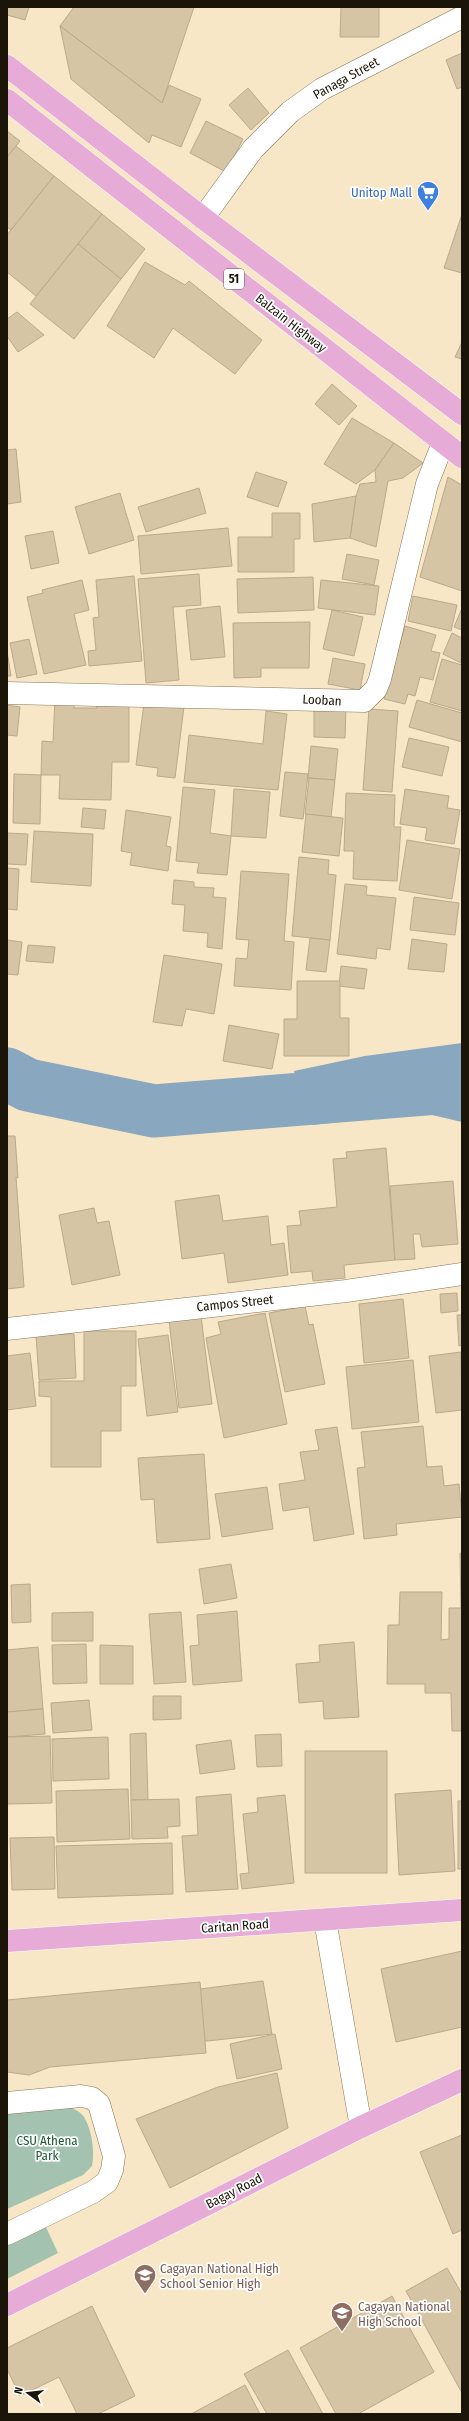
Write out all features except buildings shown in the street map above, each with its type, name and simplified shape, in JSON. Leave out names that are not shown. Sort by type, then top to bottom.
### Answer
[{"type":"main road","name":"51","points":[[7,66],[203,218],[462,414]]},
{"type":"main road","name":"Balzain Highway","points":[[7,100],[462,457]]},
{"type":"main road","name":"Caritan Road","points":[[7,1941],[462,1910]]},
{"type":"main road","name":"Bagay Road","points":[[7,2305],[361,2127],[462,2080]]},
{"type":"street","name":"Panaga Street","points":[[203,218],[253,149],[290,112],[322,89],[462,18]]},
{"type":"street","name":"Looban","points":[[7,693],[364,701],[376,689],[380,679],[427,484],[443,443]]},
{"type":"street","name":"Campos Street","points":[[7,1329],[346,1291],[462,1274]]},
{"type":"street","points":[[325,1920],[361,2127]]},
{"type":"street","points":[[7,2103],[81,2096],[92,2098],[99,2104],[114,2156],[112,2170],[107,2182],[102,2186],[7,2234]]},
{"type":"green space","name":"CSU Athena Park","points":[[65,2105],[80,2113],[87,2122],[92,2141],[92,2166],[83,2175],[7,2209],[7,2111]]},
{"type":"green space","points":[[45,2225],[58,2253],[7,2279],[7,2244]]},
{"type":"water","points":[[462,1043],[462,1122],[432,1115],[404,1115],[312,1125],[294,1071],[365,1056]]},
{"type":"waterway","points":[[7,1074],[28,1085],[154,1111],[462,1086]]},
{"type":"place","name":"Unitop Mall","points":[[428,212]]},
{"type":"place","name":"Cagayan National High School Senior High","points":[[145,2294]]},
{"type":"place","name":"Cagayan National High School","points":[[342,2332]]}]
